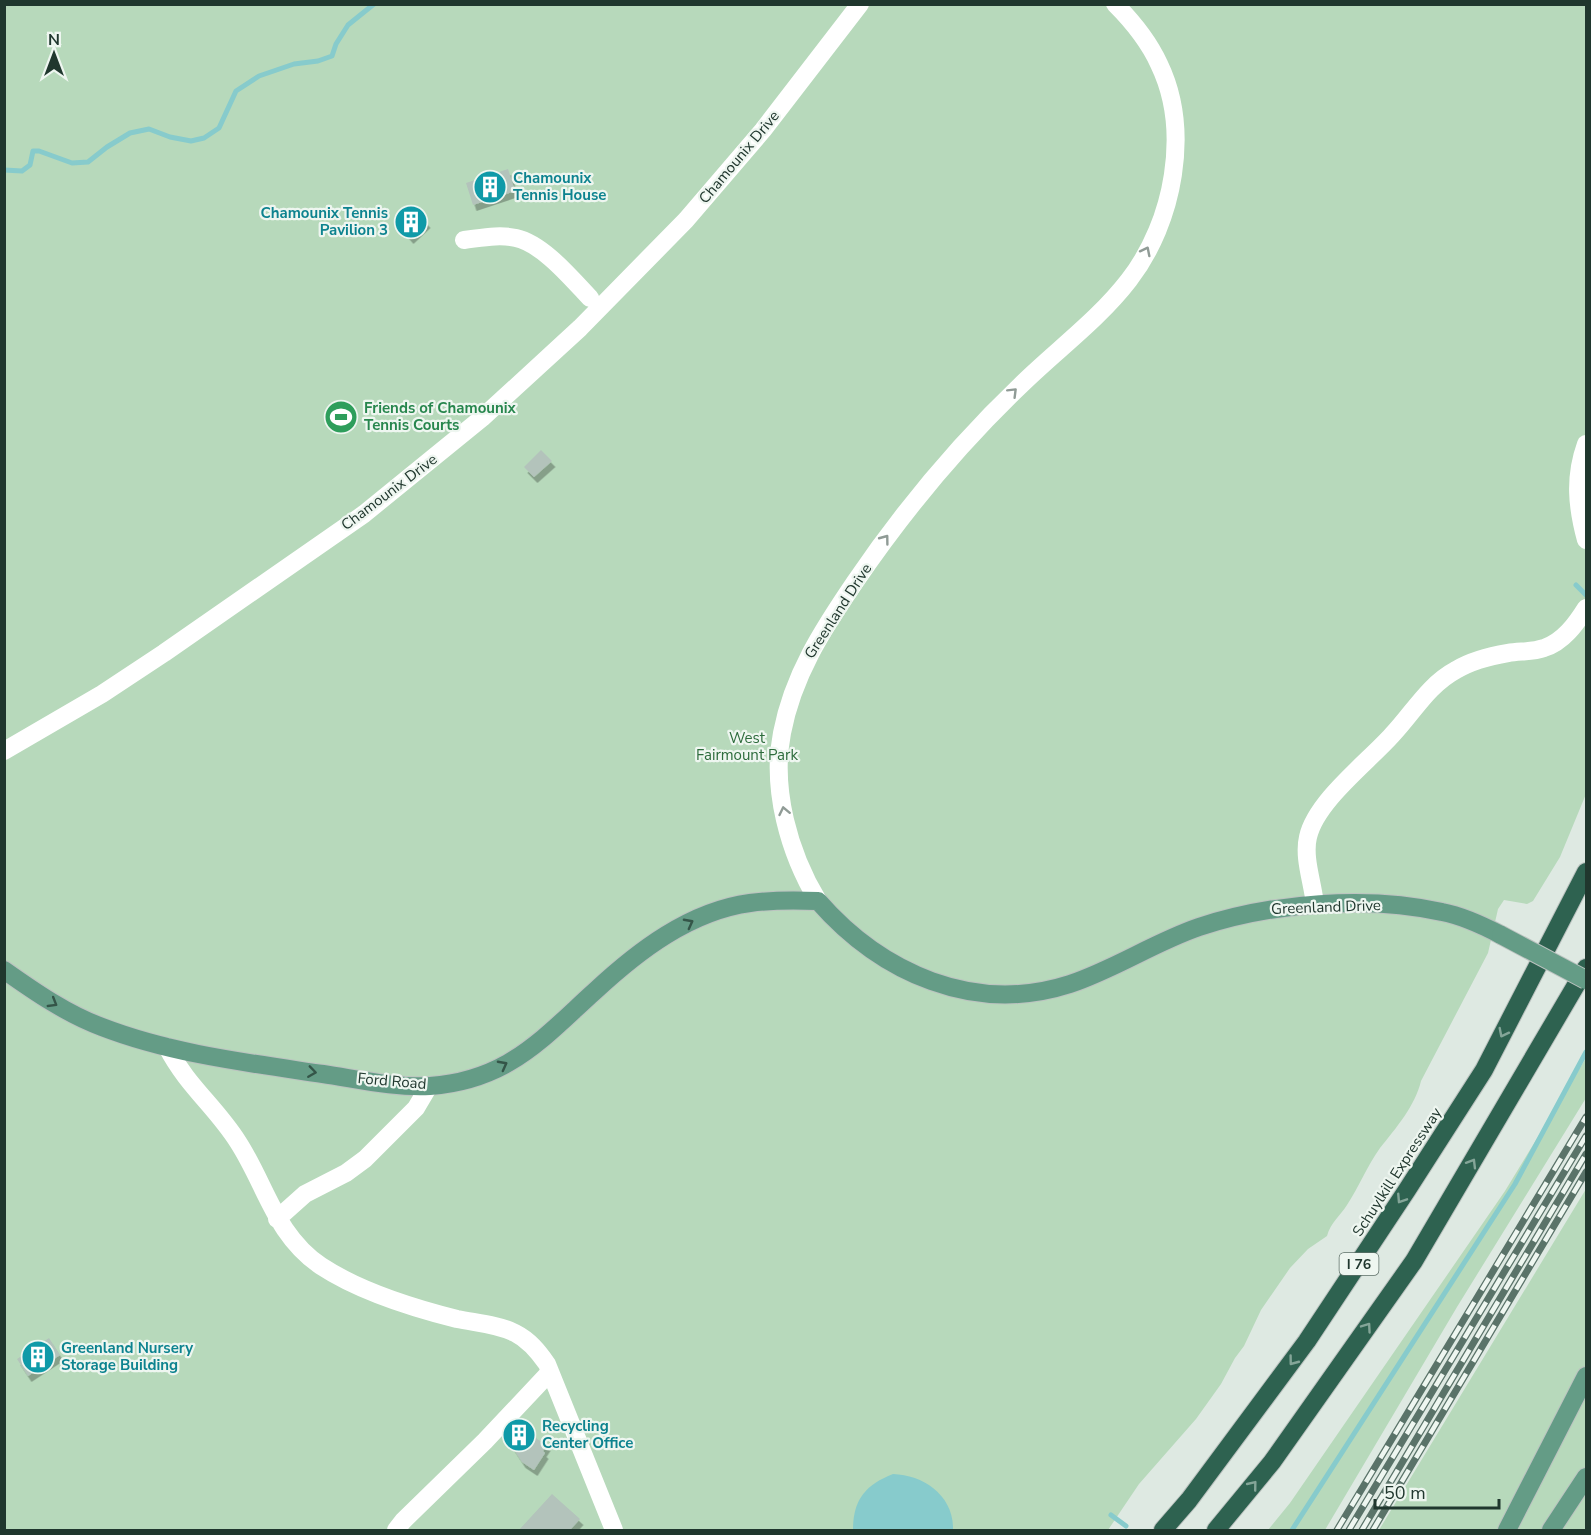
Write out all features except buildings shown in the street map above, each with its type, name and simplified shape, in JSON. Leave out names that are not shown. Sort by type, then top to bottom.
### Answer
[{"type":"highway","name":"Schuylkill Expressway","points":[[1163,1530],[1189,1500],[1307,1341],[1420,1170],[1484,1070],[1587,872]]},
{"type":"highway","name":"I 76","points":[[1216,1530],[1272,1462],[1414,1261],[1587,968]]},
{"type":"main road","name":"Greenland Drive","points":[[818,901],[832,918],[863,944],[901,969],[956,988],[978,992],[1002,994],[1029,992],[1070,984],[1183,933],[1235,916],[1272,908],[1315,905],[1399,905],[1464,918],[1587,980]]},
{"type":"main road","name":"Ford Road","points":[[4,970],[74,1016],[141,1041],[254,1064],[429,1086],[469,1079],[509,1063],[560,1024],[639,954],[680,927],[702,916],[750,903],[818,901]]},
{"type":"main road","points":[[1507,1530],[1587,1376]]},
{"type":"main road","points":[[1551,1530],[1587,1477]]},
{"type":"street","points":[[855,11],[877,4]]},
{"type":"street","name":"Greenland Drive","points":[[818,901],[807,884],[794,850],[782,804],[780,780],[781,736],[792,692],[802,667],[828,621],[901,518],[945,465],[996,410],[1096,315],[1129,280],[1142,261],[1161,219],[1168,195],[1175,153],[1175,132],[1167,87],[1150,47],[1115,4]]},
{"type":"street","name":"Chamounix Drive","points":[[4,751],[102,694],[364,514],[482,418],[580,328],[686,220],[763,130],[855,11]]},
{"type":"street","points":[[464,240],[506,237],[527,242],[551,259],[590,298]]},
{"type":"street","points":[[1587,444],[1580,464],[1578,498],[1587,540]]},
{"type":"street","points":[[1315,905],[1307,847],[1308,835],[1316,819],[1324,805],[1394,734],[1430,689],[1456,670],[1473,662],[1508,653],[1535,650],[1553,644],[1564,636],[1584,611]]},
{"type":"street","points":[[168,1047],[186,1079],[239,1143],[277,1219],[294,1241],[321,1266],[374,1292],[399,1301],[514,1332],[539,1352],[547,1364],[614,1530]]},
{"type":"street","points":[[277,1219],[305,1194],[346,1173],[365,1159],[416,1108],[429,1086]]},
{"type":"street","points":[[396,1530],[549,1373]]},
{"type":"green space","name":"West Fairmount Park","points":[[5,5],[1586,5],[1586,794],[1560,857],[1533,901],[1527,904],[1504,900],[1498,909],[1488,953],[1421,1081],[1414,1099],[1375,1155],[1327,1236],[1308,1249],[1290,1268],[1261,1310],[1244,1346],[1221,1384],[1196,1419],[1139,1484],[1108,1530],[5,1530]]},
{"type":"green space","points":[[1586,1058],[1586,1098],[1457,1307],[1325,1530],[1268,1530],[1290,1503],[1505,1191]]},
{"type":"green space","points":[[1586,1189],[1586,1530],[1379,1530]]},
{"type":"water","points":[[893,1474],[916,1478],[935,1490],[948,1507],[953,1530],[853,1530],[855,1510],[862,1495],[875,1483]]},
{"type":"waterway","points":[[4,170],[22,171],[30,165],[33,151],[72,163],[88,162],[130,133],[149,129],[170,137],[191,141],[204,138],[219,128],[236,91],[259,76],[294,64],[318,61],[332,56],[336,44],[348,25],[374,4]]},
{"type":"waterway","points":[[1576,585],[1586,595]]},
{"type":"waterway","points":[[1292,1530],[1515,1184],[1586,1052]]},
{"type":"waterway","points":[[1111,1515],[1126,1526]]},
{"type":"railway","points":[[1337,1530],[1586,1117]]},
{"type":"railway","points":[[1349,1530],[1586,1136]]},
{"type":"railway","points":[[1362,1530],[1586,1154]]},
{"type":"railway","points":[[1373,1530],[1586,1172]]},
{"type":"place","name":"Chamounix Tennis House","points":[[490,187]]},
{"type":"place","name":"Chamounix Tennis Pavilion 3","points":[[411,222]]},
{"type":"place","name":"Friends of Chamounix Tennis Courts","points":[[341,417]]},
{"type":"place","name":"Greenland Nursery Storage Building","points":[[38,1357]]},
{"type":"place","name":"Recycling Center Office","points":[[519,1435]]}]
